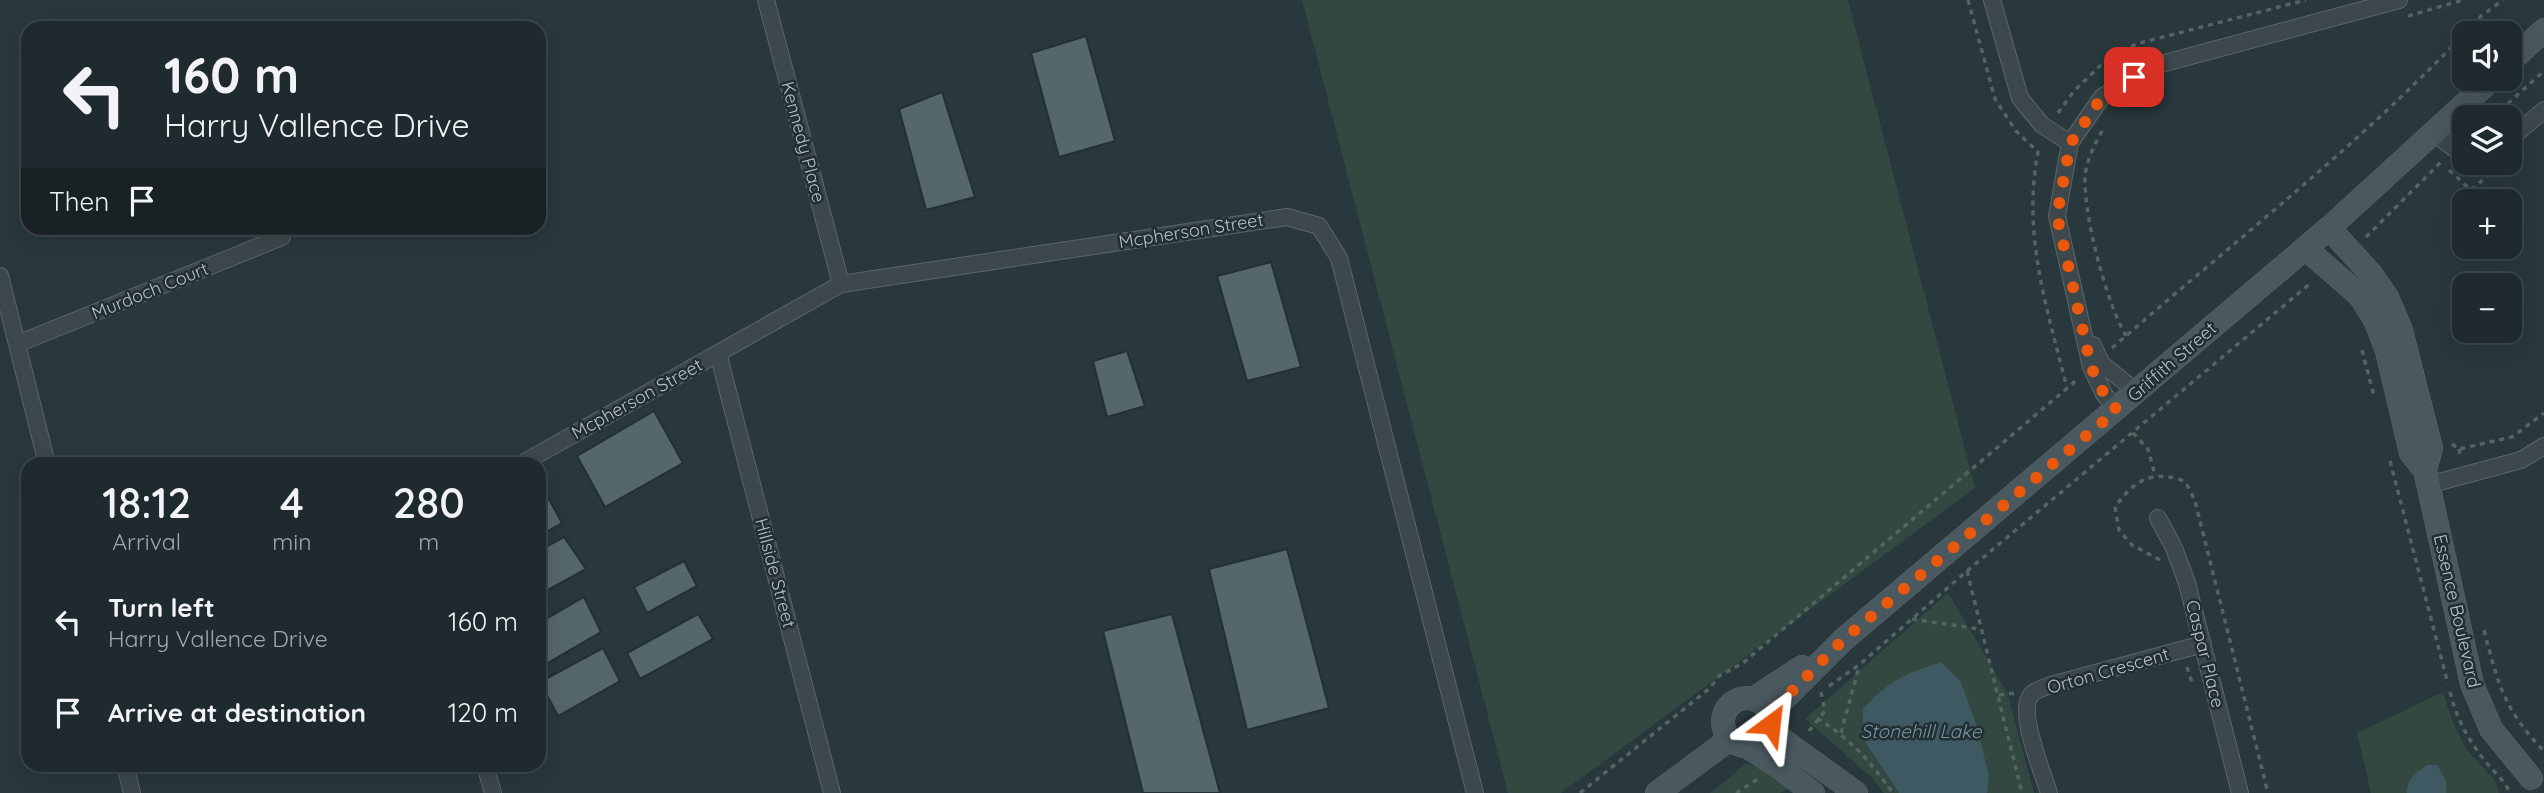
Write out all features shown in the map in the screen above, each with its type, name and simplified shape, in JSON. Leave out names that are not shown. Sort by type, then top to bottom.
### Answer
[{"type":"street","name":"Kennedy Place","points":[[766,0],[841,284]]},
{"type":"street","points":[[1992,0],[2020,98],[2042,125],[2070,144]]},
{"type":"street","points":[[2117,410],[2104,394],[2084,327],[2057,216],[2070,144],[2102,97],[2150,67],[2399,0]]},
{"type":"street","points":[[2522,51],[2544,30]]},
{"type":"street","name":"Griffith Street","points":[[1764,714],[1843,640],[2329,228],[2479,91]]},
{"type":"street","points":[[2522,129],[2544,110]]},
{"type":"street","points":[[2434,133],[2452,147]]},
{"type":"street","name":"Mcpherson Street","points":[[533,457],[841,284],[1287,217],[1319,226],[1339,258],[1475,793]]},
{"type":"street","name":"Essence Boulevard","points":[[2329,228],[2371,274],[2387,297],[2401,330],[2431,448],[2427,478],[2472,684],[2491,729],[2533,780]]},
{"type":"street","name":"Murdoch Court","points":[[17,344],[282,237]]},
{"type":"street","name":"Essence Boulevard","points":[[2305,248],[2360,296],[2375,320],[2387,351],[2411,453],[2427,478]]},
{"type":"street","points":[[0,276],[45,457]]},
{"type":"street","name":"Hillside Street","points":[[718,353],[832,793]]},
{"type":"street","points":[[2096,363],[2102,363],[2137,392]]},
{"type":"street","points":[[2427,478],[2465,476],[2521,460],[2544,446]]},
{"type":"street","name":"Caspar Place","points":[[2158,518],[2174,548],[2187,583],[2240,793]]},
{"type":"street","name":"Orton Crescent","points":[[2049,793],[2028,723],[2026,706],[2031,695],[2051,685],[2203,644]]},
{"type":"street","points":[[1813,793],[1779,766],[1733,738],[1724,714],[1730,705],[1739,699],[1764,714],[1856,793]]},
{"type":"street","points":[[1657,793],[1690,766],[1733,738],[1760,741],[1764,714]]},
{"type":"street","points":[[127,772],[132,793]]},
{"type":"street","points":[[487,772],[493,793]]},
{"type":"path","points":[[1968,0],[1995,99],[2008,122],[2038,152],[2032,183],[2033,242],[2067,388]]},
{"type":"path","points":[[2406,17],[2463,0]]},
{"type":"path","points":[[2476,21],[2503,0]]},
{"type":"path","points":[[1580,793],[1710,688],[1719,676],[1742,663],[2067,388],[2316,174],[2426,74],[2452,47]]},
{"type":"path","points":[[2506,105],[2544,71]]},
{"type":"path","points":[[2104,128],[2085,174],[2086,200],[2111,305],[2126,336]]},
{"type":"path","points":[[2367,236],[2441,162],[2452,172]]},
{"type":"path","points":[[2455,175],[2472,190],[2489,175]]},
{"type":"path","points":[[1894,793],[1866,757],[1841,733],[1817,718],[1825,711],[1821,692],[1859,665],[1967,571],[2320,276]]},
{"type":"path","points":[[2360,342],[2377,408]]},
{"type":"path","points":[[2459,449],[2512,437],[2544,413]]},
{"type":"path","points":[[2133,433],[2148,449],[2155,475]]},
{"type":"path","points":[[2448,440],[2459,449],[2465,476]]},
{"type":"path","points":[[2387,448],[2460,724],[2473,746],[2510,793]]},
{"type":"path","points":[[1967,571],[2022,793]]},
{"type":"path","points":[[1912,619],[1980,629]]},
{"type":"path","points":[[2484,628],[2504,700],[2528,735],[2544,751]]},
{"type":"path","points":[[1841,733],[1859,665]]},
{"type":"green space","points":[[1302,0],[1848,0],[1975,488],[1561,793],[1508,793]]},
{"type":"green space","points":[[1948,593],[2007,692],[2034,793],[1884,793],[1872,778],[1805,719]]},
{"type":"green space","points":[[2443,692],[2463,742],[2490,775],[2499,793],[2371,793],[2357,733]]},
{"type":"green space","points":[[1746,764],[1766,769],[1789,788],[1780,793],[1710,793]]},
{"type":"water","name":"Stonehill Lake","points":[[1941,662],[1961,682],[1976,724],[1989,775],[1987,793],[1899,793],[1863,739],[1863,709],[1872,699],[1898,680]]},
{"type":"water","points":[[2427,765],[2437,765],[2446,781],[2446,793],[2407,793],[2410,780]]},
{"type":"building","points":[[1086,36],[1115,141],[1059,157],[1031,53]]},
{"type":"building","points":[[942,92],[975,197],[926,210],[899,109]]},
{"type":"building","points":[[1271,262],[1301,367],[1247,381],[1217,276]]},
{"type":"building","points":[[1127,351],[1145,406],[1107,417],[1093,361]]},
{"type":"building","points":[[654,411],[683,463],[605,507],[577,456]]},
{"type":"building","points":[[546,494],[562,523],[546,532]]},
{"type":"building","points":[[564,537],[586,569],[546,591],[546,547]]},
{"type":"building","points":[[1287,549],[1329,708],[1247,730],[1209,569]]},
{"type":"building","points":[[684,561],[697,586],[647,613],[634,587]]},
{"type":"building","points":[[584,597],[601,632],[546,664],[546,619]]},
{"type":"building","points":[[698,614],[713,639],[640,679],[627,653]]},
{"type":"building","points":[[1172,614],[1220,793],[1143,793],[1103,631]]},
{"type":"building","points":[[603,648],[620,681],[558,716],[546,693],[546,679]]},
{"type":"route","points":[[1771,724],[1769,714],[1843,640],[2117,410],[2104,394],[2091,367],[2057,216],[2070,144],[2102,97],[2134,77]]}]
